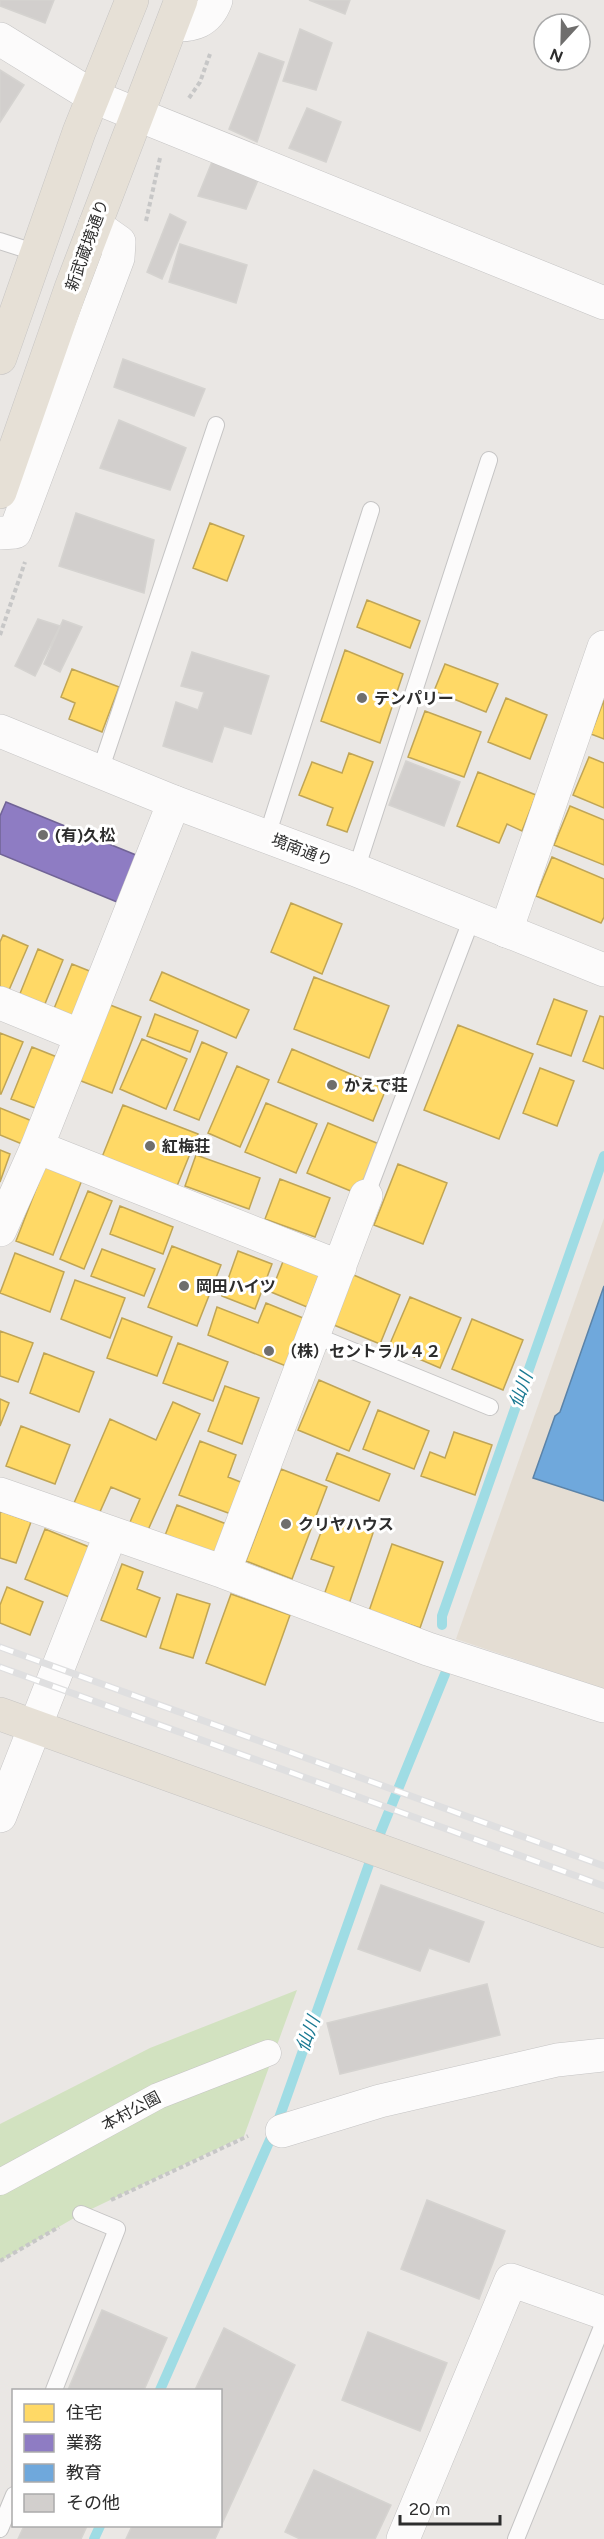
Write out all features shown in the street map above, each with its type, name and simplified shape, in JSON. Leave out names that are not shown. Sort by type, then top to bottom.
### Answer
[{"type":"main road","points":[[0,358],[5,325],[37,253],[132,0]]},
{"type":"main road","name":"新武蔵境通り","points":[[0,492],[95,225],[176,12]]},
{"type":"main road","points":[[0,1714],[604,1931]]},
{"type":"street","points":[[176,12],[190,26],[205,18],[216,0]]},
{"type":"street","points":[[0,39],[94,97],[604,303]]},
{"type":"street","points":[[0,533],[15,532],[118,258],[119,242],[95,225]]},
{"type":"street","points":[[506,931],[604,647]]},
{"type":"street","name":"境南通り","points":[[0,731],[174,802],[356,870],[604,969]]},
{"type":"street","points":[[0,1230],[37,1147],[174,802]]},
{"type":"street","points":[[0,1003],[81,1036]]},
{"type":"street","points":[[37,1147],[339,1267]]},
{"type":"street","points":[[224,1572],[366,1196]]},
{"type":"street","points":[[0,1494],[224,1572],[429,1649],[604,1706]]},
{"type":"street","points":[[1,1809],[111,1533]]},
{"type":"street","name":"本村公園","points":[[0,2182],[158,2096],[268,2053]]},
{"type":"street","points":[[282,2131],[380,2101],[557,2060],[604,2055]]},
{"type":"street","points":[[403,2539],[511,2280],[604,2313]]},
{"type":"lane","points":[[0,241],[37,253]]},
{"type":"lane","points":[[99,771],[216,425]]},
{"type":"lane","points":[[356,870],[489,460]]},
{"type":"lane","points":[[267,836],[371,510]]},
{"type":"lane","points":[[366,1196],[472,918]]},
{"type":"lane","points":[[314,1335],[490,1407]]},
{"type":"lane","points":[[55,2389],[117,2229],[81,2214]]},
{"type":"lane","points":[[516,2539],[604,2322]]},
{"type":"lane","points":[[0,2529],[12,2499]]},
{"type":"path","points":[[0,2261],[81,2214],[244,2136]]},
{"type":"shaded area","points":[[604,1218],[604,1689],[456,1639]]},
{"type":"green space","points":[[297,1990],[244,2136],[81,2214],[0,2261],[0,2124],[150,2048]]},
{"type":"building: 住宅","points":[[210,523],[244,536],[227,581],[193,568]]},
{"type":"building: 住宅","points":[[367,600],[420,621],[410,648],[357,627]]},
{"type":"building: 住宅","name":"テンパリー","points":[[345,650],[403,674],[380,743],[321,721]]},
{"type":"building: 住宅","points":[[445,664],[498,684],[486,712],[434,691]]},
{"type":"building: 住宅","points":[[72,669],[119,687],[102,732],[69,719],[75,703],[61,697]]},
{"type":"building: 住宅","points":[[506,698],[547,715],[530,759],[488,742]]},
{"type":"building: 住宅","points":[[604,700],[604,739],[591,734]]},
{"type":"building: 住宅","points":[[425,711],[481,732],[464,777],[408,757]]},
{"type":"building: 住宅","points":[[349,753],[373,762],[347,832],[327,825],[333,808],[299,795],[312,762],[342,773]]},
{"type":"building: 住宅","points":[[589,757],[604,763],[604,808],[573,795]]},
{"type":"building: 住宅","points":[[478,772],[536,795],[522,831],[507,824],[499,843],[457,826]]},
{"type":"building: 住宅","points":[[570,806],[604,820],[604,865],[554,845]]},
{"type":"building: 住宅","points":[[552,857],[604,879],[604,917],[601,923],[536,896]]},
{"type":"building: 住宅","points":[[291,903],[342,924],[322,974],[271,952]]},
{"type":"building: 住宅","points":[[3,935],[28,946],[6,997],[0,994],[0,942]]},
{"type":"building: 住宅","points":[[38,949],[63,960],[42,1011],[17,1001]]},
{"type":"building: 住宅","points":[[72,964],[97,974],[76,1026],[51,1016]]},
{"type":"building: 住宅","points":[[162,972],[249,1010],[236,1038],[150,1000]]},
{"type":"building: 住宅","points":[[314,977],[389,1006],[369,1058],[294,1029]]},
{"type":"building: 住宅","points":[[554,999],[587,1011],[571,1056],[537,1044]]},
{"type":"building: 住宅","points":[[105,1003],[141,1017],[112,1093],[76,1079]]},
{"type":"building: 住宅","points":[[155,1014],[198,1031],[190,1052],[147,1036]]},
{"type":"building: 住宅","points":[[600,1016],[604,1017],[604,1069],[583,1061]]},
{"type":"building: 住宅","points":[[458,1025],[533,1054],[499,1139],[424,1110]]},
{"type":"building: 住宅","points":[[0,1033],[23,1042],[1,1094],[0,1094]]},
{"type":"building: 住宅","points":[[142,1039],[187,1059],[166,1109],[120,1089]]},
{"type":"building: 住宅","points":[[202,1042],[227,1053],[199,1120],[174,1110]]},
{"type":"building: 住宅","points":[[32,1047],[57,1057],[35,1108],[11,1099]]},
{"type":"building: 住宅","name":"かえで荘","points":[[292,1049],[386,1089],[373,1121],[278,1082]]},
{"type":"building: 住宅","points":[[237,1066],[269,1080],[240,1147],[208,1133]]},
{"type":"building: 住宅","points":[[540,1068],[574,1081],[557,1126],[523,1113]]},
{"type":"building: 住宅","points":[[266,1103],[317,1124],[296,1173],[245,1152]]},
{"type":"building: 住宅","name":"紅梅荘","points":[[123,1105],[198,1134],[177,1186],[102,1157]]},
{"type":"building: 住宅","points":[[0,1108],[32,1121],[22,1144],[0,1135]]},
{"type":"building: 住宅","points":[[328,1123],[379,1144],[358,1194],[307,1173]]},
{"type":"building: 住宅","points":[[0,1150],[10,1154],[0,1182]]},
{"type":"building: 住宅","points":[[196,1155],[260,1178],[249,1209],[185,1186]]},
{"type":"building: 住宅","points":[[398,1164],[447,1183],[423,1244],[374,1225]]},
{"type":"building: 住宅","points":[[45,1166],[82,1180],[53,1255],[16,1241]]},
{"type":"building: 住宅","points":[[280,1179],[330,1198],[315,1237],[265,1219]]},
{"type":"building: 住宅","points":[[88,1191],[112,1201],[84,1269],[60,1259]]},
{"type":"building: 住宅","points":[[120,1206],[173,1227],[163,1254],[110,1234]]},
{"type":"building: 住宅","name":"岡田ハイツ","points":[[172,1246],[221,1265],[197,1326],[148,1307]]},
{"type":"building: 住宅","points":[[102,1249],[155,1269],[144,1296],[91,1276]]},
{"type":"building: 住宅","points":[[238,1251],[272,1264],[255,1309],[222,1296]]},
{"type":"building: 住宅","points":[[15,1253],[64,1272],[50,1312],[0,1293]]},
{"type":"building: 住宅","points":[[284,1259],[320,1273],[307,1307],[271,1292]]},
{"type":"building: 住宅","points":[[349,1273],[400,1295],[380,1344],[329,1323]]},
{"type":"building: 住宅","points":[[75,1280],[125,1298],[110,1338],[61,1319]]},
{"type":"building: 住宅","points":[[410,1297],[461,1318],[440,1368],[389,1346]]},
{"type":"building: 住宅","name":"（株）セントラル４２","points":[[266,1303],[303,1318],[286,1366],[208,1335],[217,1307],[258,1323]]},
{"type":"building: 住宅","points":[[122,1318],[172,1337],[157,1376],[107,1358]]},
{"type":"building: 住宅","points":[[472,1319],[523,1340],[503,1390],[452,1369]]},
{"type":"building: 住宅","points":[[0,1331],[33,1343],[18,1382],[0,1376]]},
{"type":"building: 住宅","points":[[178,1343],[228,1362],[213,1401],[163,1383]]},
{"type":"building: 住宅","points":[[44,1353],[94,1372],[79,1412],[30,1393]]},
{"type":"building: 住宅","points":[[319,1380],[370,1402],[349,1451],[298,1430]]},
{"type":"building: 住宅","points":[[225,1386],[259,1398],[242,1444],[208,1431]]},
{"type":"building: 住宅","points":[[0,1399],[9,1403],[0,1426]]},
{"type":"building: 住宅","points":[[173,1402],[200,1414],[148,1530],[130,1522],[140,1499],[111,1487],[99,1514],[74,1503],[110,1419],[156,1440]]},
{"type":"building: 住宅","points":[[378,1410],[429,1431],[414,1469],[363,1449]]},
{"type":"building: 住宅","points":[[21,1426],[70,1445],[55,1484],[6,1466]]},
{"type":"building: 住宅","points":[[454,1432],[492,1445],[475,1495],[421,1476],[430,1452],[445,1458]]},
{"type":"building: 住宅","points":[[200,1441],[236,1455],[228,1477],[243,1483],[231,1514],[179,1495]]},
{"type":"building: 住宅","points":[[337,1453],[390,1474],[379,1501],[326,1480]]},
{"type":"building: 住宅","name":"クリヤハウス","points":[[281,1469],[327,1487],[292,1579],[246,1561]]},
{"type":"building: 住宅","points":[[177,1505],[229,1525],[213,1563],[162,1543]]},
{"type":"building: 住宅","points":[[0,1511],[31,1522],[16,1563],[0,1558]]},
{"type":"building: 住宅","points":[[327,1516],[373,1533],[349,1604],[324,1595],[334,1567],[311,1559]]},
{"type":"building: 住宅","points":[[45,1529],[94,1549],[74,1599],[25,1579]]},
{"type":"building: 住宅","points":[[392,1544],[443,1562],[420,1628],[369,1611]]},
{"type":"building: 住宅","points":[[122,1564],[143,1572],[137,1589],[160,1598],[146,1637],[101,1620]]},
{"type":"building: 住宅","points":[[7,1587],[43,1602],[30,1635],[0,1623],[0,1605]]},
{"type":"building: 住宅","points":[[177,1594],[210,1604],[193,1658],[160,1648]]},
{"type":"building: 住宅","points":[[231,1594],[290,1615],[265,1685],[206,1663]]},
{"type":"building: 業務","name":"(有)久松","points":[[6,802],[136,855],[117,902],[0,854],[0,816]]},
{"type":"building: 教育","points":[[604,1286],[604,1501],[533,1478],[555,1416],[560,1412]]},
{"type":"building: その他","points":[[0,0],[54,0],[45,23],[0,6]]},
{"type":"building: その他","points":[[309,0],[350,0],[345,14]]},
{"type":"building: その他","points":[[300,29],[332,43],[316,90],[283,81]]},
{"type":"building: その他","points":[[259,53],[284,62],[257,142],[229,129]]},
{"type":"building: その他","points":[[0,70],[24,85],[0,122]]},
{"type":"building: その他","points":[[307,108],[341,122],[326,162],[289,148]]},
{"type":"building: その他","points":[[214,157],[258,180],[246,209],[198,196]]},
{"type":"building: その他","points":[[170,214],[186,222],[162,279],[147,272]]},
{"type":"building: その他","points":[[180,244],[247,265],[236,303],[169,282]]},
{"type":"building: その他","points":[[123,359],[205,389],[194,416],[114,387]]},
{"type":"building: その他","points":[[119,420],[186,448],[170,490],[100,468]]},
{"type":"building: その他","points":[[76,513],[154,540],[144,593],[59,566]]},
{"type":"building: その他","points":[[38,619],[60,626],[35,676],[15,666]]},
{"type":"building: その他","points":[[63,620],[82,627],[60,672],[44,664]]},
{"type":"building: その他","points":[[192,652],[269,676],[251,734],[224,726],[212,762],[163,746],[176,702],[198,710],[204,692],[181,686]]},
{"type":"building: その他","points":[[406,761],[460,782],[444,826],[389,805]]},
{"type":"building: その他","points":[[381,1885],[484,1922],[469,1962],[429,1948],[420,1971],[358,1949]]},
{"type":"building: その他","points":[[487,1984],[500,2035],[340,2074],[327,2023]]},
{"type":"building: その他","points":[[427,2200],[505,2231],[479,2299],[401,2269]]},
{"type":"building: その他","points":[[102,2310],[167,2338],[144,2389],[68,2389]]},
{"type":"building: その他","points":[[224,2328],[295,2365],[222,2524],[222,2389],[195,2389]]},
{"type":"building: その他","points":[[368,2332],[447,2363],[420,2431],[342,2400]]},
{"type":"building: その他","points":[[314,2470],[391,2505],[375,2539],[300,2539],[285,2532]]},
{"type":"building: その他","points":[[24,2527],[87,2527],[81,2539],[18,2539]]},
{"type":"building: その他","points":[[132,2527],[221,2527],[215,2539],[126,2539]]},
{"type":"waterway","name":"仙川","points":[[442,1625],[442,1616],[604,1156]]},
{"type":"waterway","name":"仙川","points":[[160,2389],[277,2124],[379,1836],[445,1674]]},
{"type":"waterway","name":"仙川","points":[[94,2539],[100,2527]]},
{"type":"railway","points":[[0,1647],[604,1866]]},
{"type":"railway","points":[[0,1667],[604,1886]]},
{"type":"place","name":"テンパリー","points":[[362,698]]},
{"type":"place","name":"(有)久松","points":[[43,835]]},
{"type":"place","name":"かえで荘","points":[[332,1085]]},
{"type":"place","name":"紅梅荘","points":[[150,1146]]},
{"type":"place","name":"岡田ハイツ","points":[[184,1286]]},
{"type":"place","name":"（株）セントラル４２","points":[[269,1351]]},
{"type":"place","name":"クリヤハウス","points":[[286,1524]]}]
